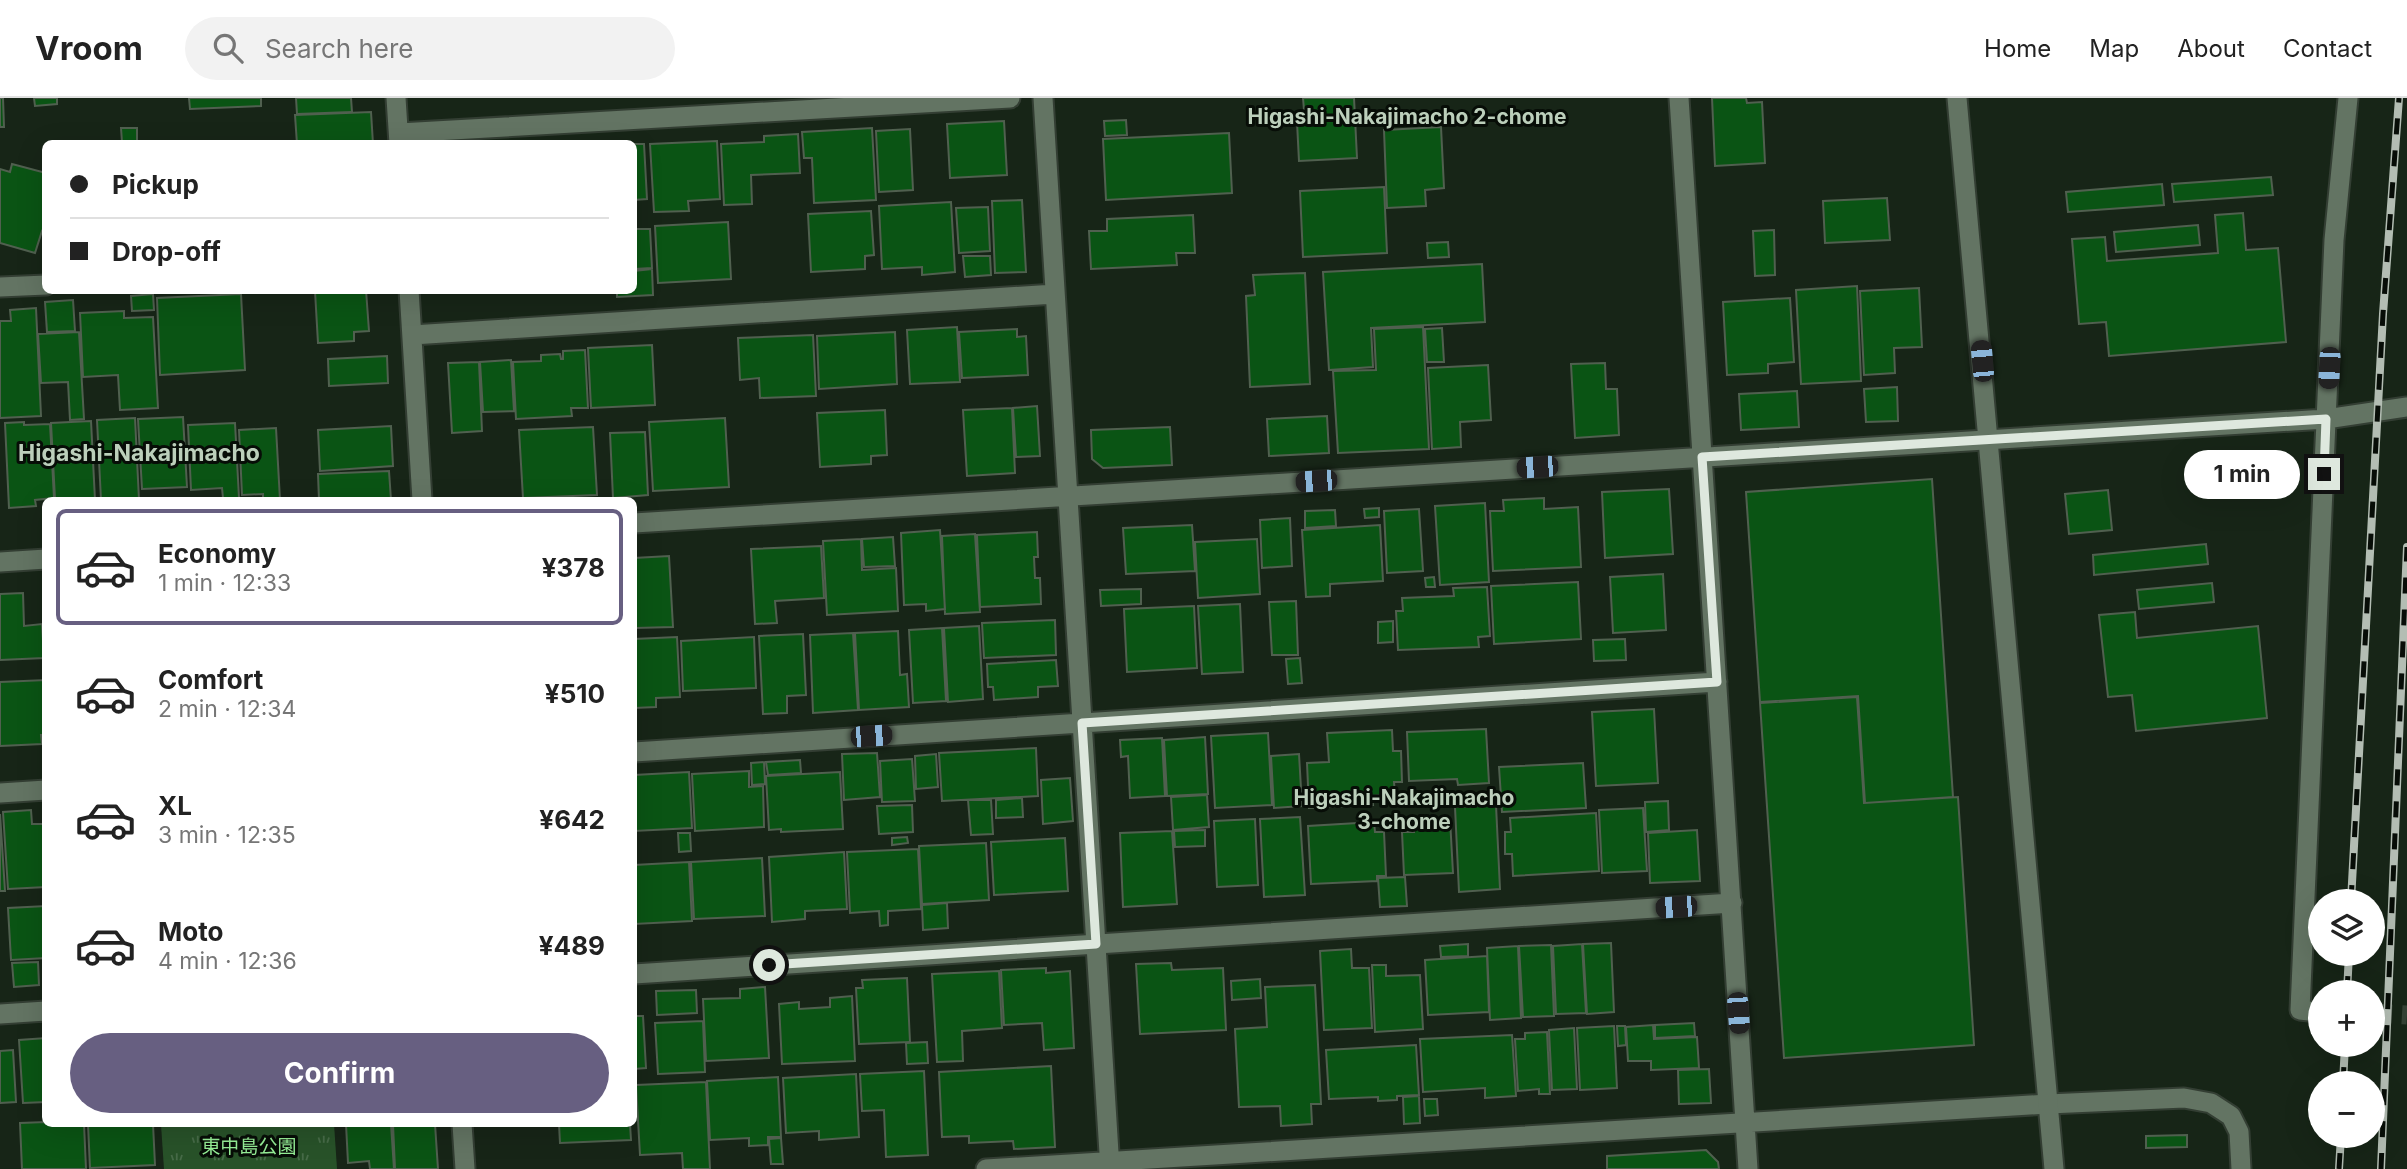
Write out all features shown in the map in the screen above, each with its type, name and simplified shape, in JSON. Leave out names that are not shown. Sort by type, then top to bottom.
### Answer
[{"type":"street","points":[[396,98],[399,138],[1010,98]]},
{"type":"street","points":[[1043,98],[1110,1165]]},
{"type":"street","points":[[1679,98],[1748,1169]]},
{"type":"street","points":[[1957,98],[2054,1169]]},
{"type":"street","points":[[2308,1011],[2300,1010],[2334,240],[2348,98]]},
{"type":"street","points":[[0,287],[42,285]]},
{"type":"street","points":[[409,294],[422,497]]},
{"type":"street","points":[[412,335],[1055,294]]},
{"type":"street","points":[[637,523],[2326,419],[2407,407]]},
{"type":"street","points":[[0,562],[42,559]]},
{"type":"street","points":[[637,752],[1717,682]]},
{"type":"street","points":[[0,793],[42,790]]},
{"type":"street","points":[[637,974],[1732,903]]},
{"type":"street","points":[[0,1014],[42,1011]]},
{"type":"street","points":[[986,1169],[1110,1165],[2048,1104],[2184,1098],[2211,1103],[2231,1116],[2239,1132],[2241,1169]]},
{"type":"street","points":[[462,1127],[464,1169]]},
{"type":"green space","name":"東中島公園","points":[[161,1127],[334,1127],[337,1169],[164,1169]]},
{"type":"building","points":[[0,98],[3,98],[4,127],[0,127]]},
{"type":"building","points":[[34,98],[57,98],[57,104],[35,106]]},
{"type":"building","points":[[189,98],[261,98],[261,106],[190,109]]},
{"type":"building","points":[[296,98],[351,98],[352,112],[297,114]]},
{"type":"building","points":[[1303,98],[1354,98],[1357,158],[1299,161],[1297,122],[1305,122]]},
{"type":"building","points":[[1712,98],[1746,98],[1747,103],[1762,102],[1765,163],[1715,166]]},
{"type":"building","points":[[371,112],[373,140],[297,140],[295,115]]},
{"type":"building","points":[[1126,120],[1127,135],[1105,136],[1104,121]]},
{"type":"building","points":[[1004,121],[1007,175],[950,178],[947,124]]},
{"type":"building","points":[[1441,127],[1444,188],[1425,190],[1426,206],[1387,208],[1384,130]]},
{"type":"building","points":[[121,128],[137,128],[137,140],[122,140]]},
{"type":"building","points":[[872,128],[876,200],[814,203],[812,158],[804,158],[802,132]]},
{"type":"building","points":[[910,129],[913,190],[879,192],[876,131]]},
{"type":"building","points":[[1229,133],[1232,193],[1106,200],[1103,139]]},
{"type":"building","points":[[798,134],[800,173],[751,175],[752,204],[724,205],[721,144],[764,142],[764,136]]},
{"type":"building","points":[[717,141],[720,199],[688,201],[689,211],[654,212],[650,144]]},
{"type":"building","points":[[637,144],[644,144],[647,199],[637,200]]},
{"type":"building","points":[[12,164],[42,172],[42,231],[35,253],[0,243],[0,169],[10,172]]},
{"type":"building","points":[[2271,177],[2273,195],[2174,202],[2172,184]]},
{"type":"building","points":[[2162,184],[2164,205],[2068,212],[2066,192]]},
{"type":"building","points":[[1384,187],[1387,253],[1303,257],[1300,191]]},
{"type":"building","points":[[1887,198],[1890,240],[1825,243],[1823,201]]},
{"type":"building","points":[[1022,200],[1026,272],[995,273],[992,201]]},
{"type":"building","points":[[951,202],[955,272],[922,275],[922,267],[882,269],[879,206]]},
{"type":"building","points":[[988,207],[990,251],[959,253],[956,208]]},
{"type":"building","points":[[871,211],[874,255],[865,256],[865,269],[811,272],[808,214]]},
{"type":"building","points":[[2243,213],[2246,250],[2278,248],[2286,342],[2109,356],[2106,322],[2079,324],[2072,239],[2105,237],[2107,261],[2218,253],[2215,215]]},
{"type":"building","points":[[1193,215],[1195,253],[1176,253],[1177,265],[1091,269],[1089,231],[1107,231],[1107,219]]},
{"type":"building","points":[[728,222],[731,279],[658,283],[655,226]]},
{"type":"building","points":[[2198,225],[2200,245],[2116,252],[2114,232]]},
{"type":"building","points":[[637,229],[650,229],[652,268],[637,269]]},
{"type":"building","points":[[1774,230],[1775,275],[1755,276],[1753,231]]},
{"type":"building","points":[[1448,242],[1449,257],[1428,258],[1427,243]]},
{"type":"building","points":[[963,256],[990,256],[991,275],[965,277]]},
{"type":"building","points":[[1482,264],[1485,322],[1371,328],[1373,367],[1329,370],[1323,272]]},
{"type":"building","points":[[652,269],[653,295],[617,297],[617,294],[637,294],[637,271]]},
{"type":"building","points":[[1305,273],[1310,384],[1250,387],[1246,296],[1255,295],[1253,275]]},
{"type":"building","points":[[1857,286],[1861,381],[1801,384],[1796,290]]},
{"type":"building","points":[[1919,288],[1922,347],[1894,348],[1895,373],[1864,375],[1860,291]]},
{"type":"building","points":[[153,294],[154,310],[132,311],[131,296]]},
{"type":"building","points":[[241,294],[245,370],[160,375],[157,298]]},
{"type":"building","points":[[315,294],[366,294],[369,331],[354,332],[354,341],[318,343]]},
{"type":"building","points":[[1790,298],[1794,362],[1768,364],[1768,373],[1727,375],[1723,302]]},
{"type":"building","points":[[73,300],[75,331],[47,332],[45,302]]},
{"type":"building","points":[[36,308],[41,416],[0,418],[0,321],[11,321],[10,310]]},
{"type":"building","points":[[124,311],[124,318],[153,317],[158,408],[120,410],[118,375],[83,377],[80,313]]},
{"type":"building","points":[[957,327],[960,382],[910,384],[907,330]]},
{"type":"building","points":[[1423,327],[1429,449],[1338,453],[1333,371],[1376,370],[1374,329]]},
{"type":"building","points":[[1442,328],[1444,362],[1427,362],[1425,329]]},
{"type":"building","points":[[1017,329],[1017,337],[1026,336],[1028,375],[962,378],[959,332]]},
{"type":"building","points":[[79,332],[84,419],[70,420],[68,382],[41,383],[38,334]]},
{"type":"building","points":[[895,332],[897,384],[819,389],[817,336]]},
{"type":"building","points":[[813,335],[816,396],[760,398],[759,378],[740,380],[738,338]]},
{"type":"building","points":[[652,345],[655,405],[591,408],[588,348]]},
{"type":"building","points":[[585,350],[588,408],[571,408],[572,416],[516,419],[513,362],[541,361],[541,355],[560,354],[563,359],[563,351]]},
{"type":"building","points":[[387,356],[388,383],[329,386],[328,359]]},
{"type":"building","points":[[511,360],[514,411],[483,412],[480,362]]},
{"type":"building","points":[[479,362],[482,431],[452,433],[448,363]]},
{"type":"building","points":[[1605,363],[1606,389],[1617,389],[1619,435],[1575,438],[1571,364]]},
{"type":"building","points":[[1488,365],[1491,420],[1460,422],[1461,447],[1432,449],[1428,368]]},
{"type":"building","points":[[1897,387],[1898,421],[1866,422],[1864,389]]},
{"type":"building","points":[[1797,391],[1799,427],[1741,430],[1739,394]]},
{"type":"building","points":[[1037,406],[1040,456],[1016,457],[1013,408]]},
{"type":"building","points":[[1012,408],[1015,473],[967,476],[963,410]]},
{"type":"building","points":[[885,410],[887,455],[871,456],[871,464],[820,467],[817,413]]},
{"type":"building","points":[[1327,416],[1329,453],[1269,456],[1267,419]]},
{"type":"building","points":[[183,417],[187,487],[142,489],[138,419]]},
{"type":"building","points":[[135,418],[139,497],[101,497],[97,420]]},
{"type":"building","points":[[725,418],[729,487],[653,491],[649,422]]},
{"type":"building","points":[[91,421],[95,497],[55,497],[51,423]]},
{"type":"building","points":[[5,423],[50,424],[54,497],[35,500],[36,506],[9,508]]},
{"type":"building","points":[[235,423],[239,497],[223,497],[222,488],[191,490],[188,425]]},
{"type":"building","points":[[391,426],[393,466],[320,471],[318,430]]},
{"type":"building","points":[[593,427],[597,495],[523,497],[519,430]]},
{"type":"building","points":[[1170,427],[1172,465],[1103,468],[1092,459],[1091,430]]},
{"type":"building","points":[[276,428],[280,497],[263,497],[263,494],[242,495],[239,430]]},
{"type":"building","points":[[645,432],[648,495],[613,497],[610,433]]},
{"type":"building","points":[[389,471],[391,497],[319,497],[318,474]]},
{"type":"building","points":[[1932,479],[1953,797],[1865,803],[1858,696],[1760,702],[1746,492]]},
{"type":"building","points":[[1669,489],[1673,554],[1605,558],[1602,492]]},
{"type":"building","points":[[2108,490],[2112,530],[2069,534],[2065,494]]},
{"type":"building","points":[[1544,498],[1544,509],[1578,507],[1581,567],[1493,571],[1490,511],[1504,511],[1503,500]]},
{"type":"building","points":[[1485,503],[1489,582],[1440,585],[1435,506]]},
{"type":"building","points":[[1379,508],[1379,517],[1365,518],[1364,509]]},
{"type":"building","points":[[1419,509],[1423,571],[1387,573],[1384,511]]},
{"type":"building","points":[[1335,510],[1336,526],[1305,528],[1305,511]]},
{"type":"building","points":[[1290,518],[1292,566],[1262,568],[1260,520]]},
{"type":"building","points":[[1192,525],[1195,571],[1126,574],[1123,528]]},
{"type":"building","points":[[1380,525],[1383,581],[1330,584],[1330,596],[1306,597],[1302,530]]},
{"type":"building","points":[[940,530],[945,609],[926,611],[926,604],[904,605],[901,533]]},
{"type":"building","points":[[1037,532],[1035,578],[1040,578],[1041,604],[980,607],[977,535]]},
{"type":"building","points":[[975,534],[980,612],[945,614],[942,536]]},
{"type":"building","points":[[893,537],[895,566],[864,567],[862,539]]},
{"type":"building","points":[[861,539],[862,570],[896,568],[898,611],[827,615],[823,541]]},
{"type":"building","points":[[1257,539],[1260,594],[1198,598],[1195,542]]},
{"type":"building","points":[[2206,544],[2208,564],[2094,575],[2093,555]]},
{"type":"building","points":[[821,546],[824,598],[775,601],[777,623],[755,624],[751,549]]},
{"type":"building","points":[[669,556],[673,627],[637,628],[637,558]]},
{"type":"building","points":[[1663,574],[1666,630],[1613,633],[1610,577]]},
{"type":"building","points":[[1434,577],[1435,587],[1426,587],[1425,578]]},
{"type":"building","points":[[1578,582],[1581,639],[1494,644],[1491,586]]},
{"type":"building","points":[[2212,583],[2214,602],[2139,609],[2137,590]]},
{"type":"building","points":[[1487,587],[1490,636],[1478,637],[1479,647],[1398,650],[1396,611],[1403,611],[1402,598],[1454,596],[1453,588]]},
{"type":"building","points":[[1141,589],[1141,604],[1101,606],[1100,590]]},
{"type":"building","points":[[23,593],[24,626],[42,624],[42,658],[0,660],[0,594]]},
{"type":"building","points":[[1296,601],[1298,655],[1272,655],[1269,602]]},
{"type":"building","points":[[1240,604],[1243,672],[1202,674],[1198,606]]},
{"type":"building","points":[[1194,606],[1197,668],[1127,672],[1124,609]]},
{"type":"building","points":[[2135,612],[2137,638],[2258,626],[2267,718],[2136,731],[2132,695],[2108,697],[2099,615]]},
{"type":"building","points":[[1055,620],[1056,655],[984,658],[982,623]]},
{"type":"building","points":[[1393,621],[1393,642],[1378,643],[1378,622]]},
{"type":"building","points":[[979,626],[983,699],[948,702],[944,628]]},
{"type":"building","points":[[942,628],[946,701],[913,703],[909,630]]},
{"type":"building","points":[[898,631],[900,675],[907,674],[909,707],[859,710],[855,633]]},
{"type":"building","points":[[853,633],[858,710],[813,713],[810,635]]},
{"type":"building","points":[[803,634],[806,695],[787,696],[787,713],[763,714],[759,636]]},
{"type":"building","points":[[677,637],[680,697],[656,698],[656,707],[637,708],[637,639]]},
{"type":"building","points":[[754,637],[756,688],[683,691],[681,641]]},
{"type":"building","points":[[1625,639],[1626,660],[1594,661],[1593,640]]},
{"type":"building","points":[[1300,658],[1302,683],[1288,684],[1286,659]]},
{"type":"building","points":[[1056,660],[1058,686],[1038,687],[1038,697],[994,700],[993,687],[988,687],[987,664]]},
{"type":"building","points":[[42,680],[42,744],[0,746],[0,682]]},
{"type":"building","points":[[1857,697],[1864,803],[1958,797],[1974,1045],[1784,1058],[1760,703]]},
{"type":"building","points":[[1654,709],[1658,783],[1596,786],[1592,712]]},
{"type":"building","points":[[1486,729],[1489,783],[1458,785],[1457,779],[1409,781],[1407,732]]},
{"type":"building","points":[[1392,730],[1393,751],[1401,751],[1402,782],[1394,782],[1395,794],[1372,796],[1373,805],[1309,808],[1307,763],[1329,762],[1327,733]]},
{"type":"building","points":[[1268,733],[1272,805],[1215,808],[1211,736]]},
{"type":"building","points":[[1205,737],[1208,794],[1167,796],[1164,740]]},
{"type":"building","points":[[1162,738],[1165,796],[1130,798],[1128,756],[1121,757],[1120,740]]},
{"type":"building","points":[[1036,748],[1038,796],[942,801],[939,753]]},
{"type":"building","points":[[877,753],[880,797],[844,800],[842,754]]},
{"type":"building","points":[[936,754],[938,787],[916,789],[915,756]]},
{"type":"building","points":[[1299,754],[1302,806],[1274,808],[1271,756]]},
{"type":"building","points":[[912,759],[915,801],[882,802],[880,761]]},
{"type":"building","points":[[800,760],[801,773],[768,775],[766,762]]},
{"type":"building","points":[[764,762],[765,784],[752,785],[751,763]]},
{"type":"building","points":[[1583,763],[1586,808],[1502,812],[1499,767]]},
{"type":"building","points":[[749,771],[749,787],[763,786],[764,827],[695,831],[692,774]]},
{"type":"building","points":[[689,772],[692,828],[637,831],[637,775]]},
{"type":"building","points":[[840,772],[843,829],[781,832],[781,829],[769,830],[766,776]]},
{"type":"building","points":[[1070,778],[1073,821],[1043,824],[1041,780]]},
{"type":"building","points":[[1207,795],[1209,827],[1173,830],[1171,797]]},
{"type":"building","points":[[1022,798],[1023,817],[996,818],[996,800]]},
{"type":"building","points":[[968,800],[991,800],[993,834],[971,835]]},
{"type":"building","points":[[1668,801],[1669,830],[1646,832],[1645,802]]},
{"type":"building","points":[[912,805],[913,832],[879,834],[877,806]]},
{"type":"building","points":[[1496,805],[1500,889],[1459,892],[1455,807]]},
{"type":"building","points":[[1643,808],[1647,871],[1602,873],[1599,810]]},
{"type":"building","points":[[31,810],[32,824],[42,824],[42,887],[8,889],[3,812]]},
{"type":"building","points":[[1596,813],[1599,871],[1513,876],[1512,854],[1505,854],[1505,832],[1511,832],[1510,818]]},
{"type":"building","points":[[0,814],[5,891],[0,891]]},
{"type":"building","points":[[1300,817],[1305,895],[1264,897],[1260,819]]},
{"type":"building","points":[[1255,819],[1258,885],[1217,887],[1214,821]]},
{"type":"building","points":[[1450,819],[1453,873],[1404,875],[1402,832],[1414,832],[1414,827],[1426,827],[1426,820]]},
{"type":"building","points":[[1374,822],[1375,832],[1384,832],[1386,876],[1377,876],[1377,881],[1311,884],[1308,826]]},
{"type":"building","points":[[1205,830],[1205,846],[1175,847],[1174,831]]},
{"type":"building","points":[[1697,830],[1700,881],[1650,883],[1648,833]]},
{"type":"building","points":[[1172,831],[1177,904],[1123,907],[1120,833]]},
{"type":"building","points":[[678,833],[690,833],[691,851],[679,852]]},
{"type":"building","points":[[907,837],[908,843],[892,845],[892,838]]},
{"type":"building","points":[[1065,838],[1068,891],[994,895],[991,842]]},
{"type":"building","points":[[986,843],[989,900],[922,904],[919,846]]},
{"type":"building","points":[[918,849],[921,909],[888,911],[888,925],[880,926],[879,911],[850,913],[847,852]]},
{"type":"building","points":[[844,852],[847,909],[805,911],[805,919],[772,922],[769,857]]},
{"type":"building","points":[[762,858],[765,916],[694,919],[691,862]]},
{"type":"building","points":[[689,862],[692,921],[637,924],[637,865]]},
{"type":"building","points":[[1405,877],[1407,906],[1380,907],[1378,878]]},
{"type":"building","points":[[947,903],[948,928],[923,930],[922,905]]},
{"type":"building","points":[[42,906],[42,958],[11,960],[8,908]]},
{"type":"building","points":[[1611,943],[1614,1012],[1587,1014],[1583,944]]},
{"type":"building","points":[[1468,944],[1468,956],[1441,957],[1440,946]]},
{"type":"building","points":[[1582,944],[1586,1013],[1556,1014],[1553,946]]},
{"type":"building","points":[[1551,945],[1554,1016],[1523,1017],[1519,946]]},
{"type":"building","points":[[1518,946],[1521,1018],[1490,1020],[1487,948]]},
{"type":"building","points":[[1351,949],[1352,968],[1369,968],[1372,1028],[1324,1030],[1320,951]]},
{"type":"building","points":[[1487,956],[1489,1012],[1428,1015],[1425,960]]},
{"type":"building","points":[[38,962],[39,985],[14,987],[12,963]]},
{"type":"building","points":[[1171,963],[1172,970],[1223,968],[1226,1030],[1140,1034],[1136,964]]},
{"type":"building","points":[[1372,965],[1386,965],[1386,976],[1420,975],[1423,1029],[1375,1032]]},
{"type":"building","points":[[1046,968],[1046,973],[1070,971],[1074,1048],[1044,1050],[1042,1023],[1004,1025],[1001,970]]},
{"type":"building","points":[[999,971],[1002,1028],[962,1031],[963,1061],[937,1062],[932,974]]},
{"type":"building","points":[[907,978],[910,1042],[859,1044],[856,988],[863,988],[862,980]]},
{"type":"building","points":[[1260,979],[1261,998],[1232,1000],[1231,981]]},
{"type":"building","points":[[1315,985],[1321,1104],[1311,1104],[1312,1124],[1281,1126],[1280,1106],[1239,1107],[1235,1029],[1267,1027],[1265,987]]},
{"type":"building","points":[[765,987],[769,1058],[706,1061],[703,999],[740,998],[740,989]]},
{"type":"building","points":[[696,990],[697,1013],[657,1015],[656,991]]},
{"type":"building","points":[[852,996],[855,1061],[782,1064],[779,1004],[799,1002],[799,1009],[830,1007],[830,998]]},
{"type":"building","points":[[637,1016],[643,1016],[646,1068],[637,1069]]},
{"type":"building","points":[[703,1021],[705,1072],[658,1074],[655,1023]]},
{"type":"building","points":[[1694,1023],[1695,1036],[1655,1038],[1655,1025]]},
{"type":"building","points":[[1653,1025],[1654,1039],[1697,1037],[1699,1068],[1651,1070],[1651,1061],[1628,1061],[1626,1027]]},
{"type":"building","points":[[1614,1026],[1617,1088],[1580,1090],[1577,1028]]},
{"type":"building","points":[[1617,1026],[1625,1026],[1626,1045],[1618,1046]]},
{"type":"building","points":[[1574,1028],[1577,1089],[1552,1090],[1549,1030]]},
{"type":"building","points":[[1547,1032],[1550,1094],[1539,1094],[1539,1089],[1518,1091],[1515,1039],[1525,1039],[1525,1033]]},
{"type":"building","points":[[1512,1035],[1516,1096],[1485,1098],[1485,1088],[1423,1092],[1420,1039]]},
{"type":"building","points":[[42,1038],[42,1102],[23,1103],[19,1040]]},
{"type":"building","points":[[927,1042],[928,1063],[907,1064],[906,1043]]},
{"type":"building","points":[[1416,1045],[1419,1095],[1397,1096],[1397,1100],[1378,1101],[1378,1097],[1329,1099],[1326,1050]]},
{"type":"building","points":[[13,1050],[16,1102],[0,1103],[0,1051]]},
{"type":"building","points":[[1051,1066],[1055,1147],[1014,1149],[1013,1141],[969,1143],[969,1136],[942,1137],[939,1072]]},
{"type":"building","points":[[1709,1069],[1711,1103],[1679,1104],[1678,1070]]},
{"type":"building","points":[[924,1071],[928,1155],[886,1157],[884,1110],[862,1111],[860,1074]]},
{"type":"building","points":[[856,1074],[859,1137],[819,1140],[819,1131],[786,1133],[783,1078]]},
{"type":"building","points":[[778,1077],[781,1137],[768,1137],[768,1145],[749,1146],[749,1138],[710,1140],[707,1081]]},
{"type":"building","points":[[706,1082],[710,1169],[683,1169],[682,1153],[640,1155],[637,1085]]},
{"type":"building","points":[[1419,1096],[1420,1123],[1404,1124],[1403,1097]]},
{"type":"building","points":[[1424,1099],[1437,1099],[1438,1115],[1425,1116]]},
{"type":"building","points":[[42,1122],[42,1127],[84,1127],[86,1169],[22,1169],[20,1123]]},
{"type":"building","points":[[88,1127],[153,1127],[155,1165],[90,1168]]},
{"type":"building","points":[[346,1127],[391,1127],[394,1169],[370,1169],[369,1161],[348,1163]]},
{"type":"building","points":[[393,1127],[435,1127],[438,1169],[395,1169]]},
{"type":"building","points":[[559,1127],[630,1127],[631,1140],[560,1143]]},
{"type":"building","points":[[2187,1135],[2187,1147],[2146,1148],[2146,1136]]},
{"type":"building","points":[[781,1138],[783,1164],[771,1164],[769,1139]]},
{"type":"building","points":[[1706,1150],[1718,1162],[1719,1169],[1607,1169],[1607,1156]]},
{"type":"tunnel","points":[[2385,1014],[2407,1015]]},
{"type":"railway","points":[[2352,889],[2383,314],[2399,98]]},
{"type":"railway","points":[[2381,1169],[2407,547]]},
{"type":"railway","points":[[2348,966],[2348,980]]},
{"type":"railway","points":[[2344,1057],[2344,1071]]},
{"type":"railway","points":[[2339,1169],[2340,1148]]},
{"type":"district","name":"Higashi-Nakajimacho 2-chome","points":[[1407,117]]},
{"type":"district","name":"Higashi-Nakajimacho","points":[[139,453]]},
{"type":"district","name":"Higashi-Nakajimacho 3-chome","points":[[1404,810]]},
{"type":"route","points":[[769,965],[1096,944],[1082,723],[1717,682],[1702,457],[2326,419],[2324,474]]}]
